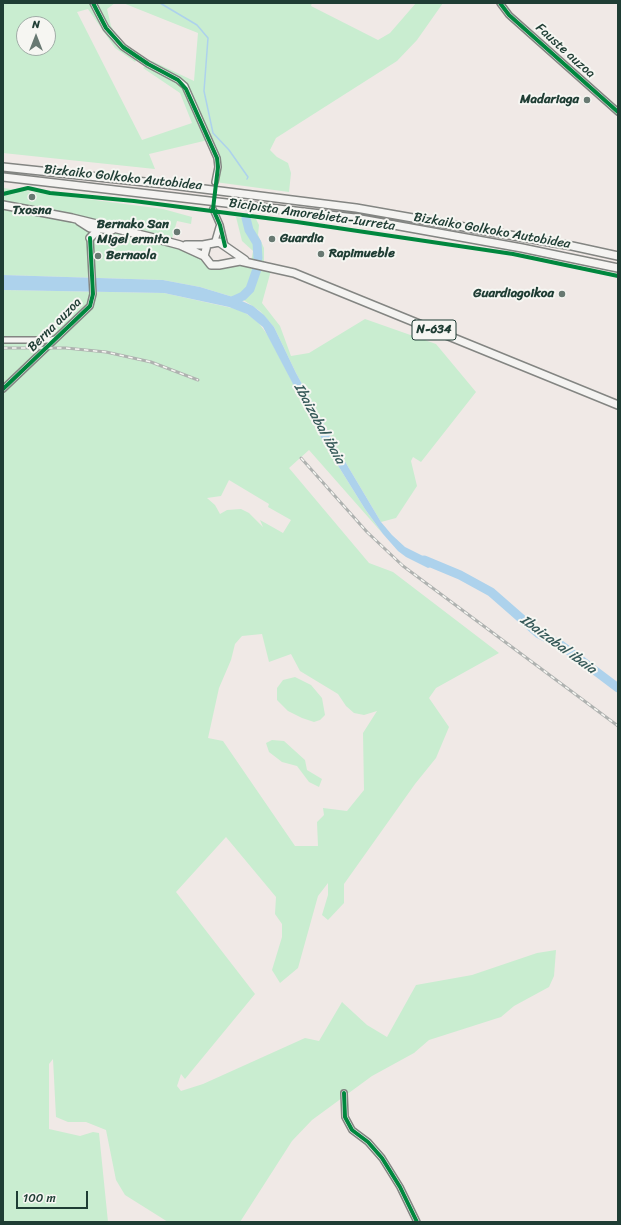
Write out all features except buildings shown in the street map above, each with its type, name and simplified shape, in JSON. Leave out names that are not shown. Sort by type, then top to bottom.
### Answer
[{"type":"highway","name":"Bizkaiko Golkoko Autobidea","points":[[3,167],[172,185],[356,208],[572,246],[618,256]]},
{"type":"highway","name":"Bizkaiko Golkoko Autobidea","points":[[3,177],[355,218],[522,248],[618,268]]},
{"type":"highway","name":"N-634","points":[[3,205],[72,218],[180,244],[207,245],[215,241],[248,262]]},
{"type":"highway","points":[[72,218],[98,230],[121,230]]},
{"type":"highway","points":[[89,227],[90,238]]},
{"type":"highway","points":[[90,238],[98,230]]},
{"type":"highway","name":"N-634","points":[[180,244],[204,256],[211,265],[236,261],[248,262],[294,273],[618,405]]},
{"type":"highway","points":[[204,256],[203,252],[207,245]]},
{"type":"highway","points":[[223,264],[227,257],[226,248]]},
{"type":"street","points":[[93,3],[106,28],[123,47],[148,64],[178,80],[185,86],[217,158],[218,167],[215,182]]},
{"type":"street","name":"Fauste auzoa","points":[[500,3],[509,15],[618,112]]},
{"type":"street","points":[[213,209],[226,248]]},
{"type":"street","points":[[215,241],[218,230],[218,222]]},
{"type":"street","name":"Berna auzoa","points":[[3,389],[90,306],[93,294],[90,238]]},
{"type":"street","points":[[3,340],[51,340],[58,337]]},
{"type":"street","points":[[344,1093],[345,1117],[352,1130],[368,1142],[382,1158],[400,1187],[417,1222]]},
{"type":"green space","points":[[3,3],[115,3],[107,9],[111,26],[119,39],[140,55],[135,62],[115,48],[88,9],[77,12],[142,140],[192,123],[180,93],[143,68],[152,61],[194,81],[198,33],[123,3],[312,3],[311,6],[378,40],[390,33],[416,3],[443,3],[417,40],[397,61],[276,138],[270,150],[277,157],[288,163],[291,173],[289,192],[215,182],[218,167],[208,140],[149,154],[155,169],[3,153]]},
{"type":"green space","points":[[3,188],[163,209],[192,217],[191,224],[177,221],[171,242],[186,247],[208,263],[251,262],[253,251],[242,241],[236,217],[256,219],[259,225],[258,235],[264,248],[264,266],[272,267],[262,303],[280,326],[291,356],[309,353],[365,319],[436,344],[476,392],[421,462],[413,457],[411,461],[417,486],[396,518],[381,522],[337,448],[296,373],[274,327],[260,311],[245,301],[233,297],[200,287],[163,280],[3,275]]},
{"type":"green space","points":[[3,290],[164,293],[241,310],[258,322],[269,337],[324,443],[365,509],[383,534],[309,450],[289,468],[369,563],[393,572],[499,653],[436,688],[429,698],[449,727],[436,758],[415,784],[344,884],[344,903],[328,920],[322,915],[328,895],[328,883],[318,896],[298,968],[280,983],[272,970],[282,937],[282,924],[275,914],[276,897],[226,837],[176,892],[255,994],[185,1079],[181,1074],[177,1086],[181,1091],[203,1084],[305,1038],[319,1041],[342,1002],[367,1025],[387,1037],[416,985],[472,975],[537,953],[556,950],[554,976],[549,987],[514,1006],[501,1017],[429,1040],[414,1053],[372,1076],[312,1120],[292,1141],[240,1222],[168,1222],[125,1195],[116,1180],[106,1130],[86,1122],[68,1122],[56,1117],[53,1059],[49,1064],[49,1129],[80,1136],[93,1132],[99,1133],[108,1222],[3,1222]],"holes":[[[229,480],[269,504],[268,507],[291,520],[283,533],[260,520],[263,527],[249,513],[241,509],[227,510],[220,514],[215,505],[207,498],[221,496]],[[262,634],[269,662],[291,654],[300,671],[338,694],[346,706],[354,713],[364,715],[377,711],[363,733],[364,790],[347,811],[323,808],[324,815],[317,822],[318,846],[295,846],[223,741],[208,738],[219,688],[231,660],[235,644],[242,636]]]},
{"type":"green space","points":[[295,677],[311,685],[322,698],[325,715],[320,720],[314,722],[302,718],[288,711],[277,700],[277,688],[283,680]]},
{"type":"green space","points":[[272,740],[284,741],[305,760],[307,770],[322,779],[319,787],[309,782],[297,766],[282,762],[269,752],[266,743]]},
{"type":"water","points":[[3,275],[163,280],[200,287],[233,297],[253,306],[264,315],[274,327],[296,373],[337,448],[381,522],[405,547],[439,564],[428,568],[406,557],[398,551],[383,534],[365,509],[324,443],[263,327],[247,314],[229,307],[164,293],[3,290]]},
{"type":"waterway","points":[[160,3],[197,25],[208,38],[204,91],[213,133],[229,150],[248,177],[247,179]]},
{"type":"waterway","points":[[246,218],[249,230],[257,243],[258,258]]},
{"type":"waterway","points":[[232,301],[243,296],[250,289],[257,269]]},
{"type":"waterway","name":"Ibaizabal ibaia","points":[[424,560],[460,575],[491,592],[539,634],[561,645],[618,688]]},
{"type":"tunnel","points":[[213,209],[215,182]]},
{"type":"railway","points":[[3,348],[66,348],[106,352],[151,362],[198,380]]},
{"type":"railway","points":[[301,458],[367,532],[403,566],[618,726]]},
{"type":"cycle path","points":[[93,3],[106,28],[123,47],[148,64],[178,80],[186,89],[217,158],[218,167],[213,209],[220,225],[225,246]]},
{"type":"cycle path","points":[[500,3],[509,15],[618,112]]},
{"type":"cycle path","name":"Bicipista Amorebieta-Iurreta","points":[[3,194],[28,188],[50,193],[134,201],[297,222],[513,254],[618,276]]},
{"type":"cycle path","points":[[3,389],[90,306],[93,294],[90,238]]},
{"type":"cycle path","points":[[344,1093],[345,1117],[352,1130],[368,1142],[382,1158],[400,1187],[417,1222]]},
{"type":"place","name":"Madariaga","points":[[587,100]]},
{"type":"place","name":"Txosna","points":[[32,197]]},
{"type":"place","name":"Bernako San Migel ermita","points":[[177,232]]},
{"type":"place","name":"Guardia","points":[[272,239]]},
{"type":"place","name":"Rapimueble","points":[[321,254]]},
{"type":"place","name":"Bernaola","points":[[98,256]]},
{"type":"place","name":"Guardiagoikoa","points":[[562,294]]}]
